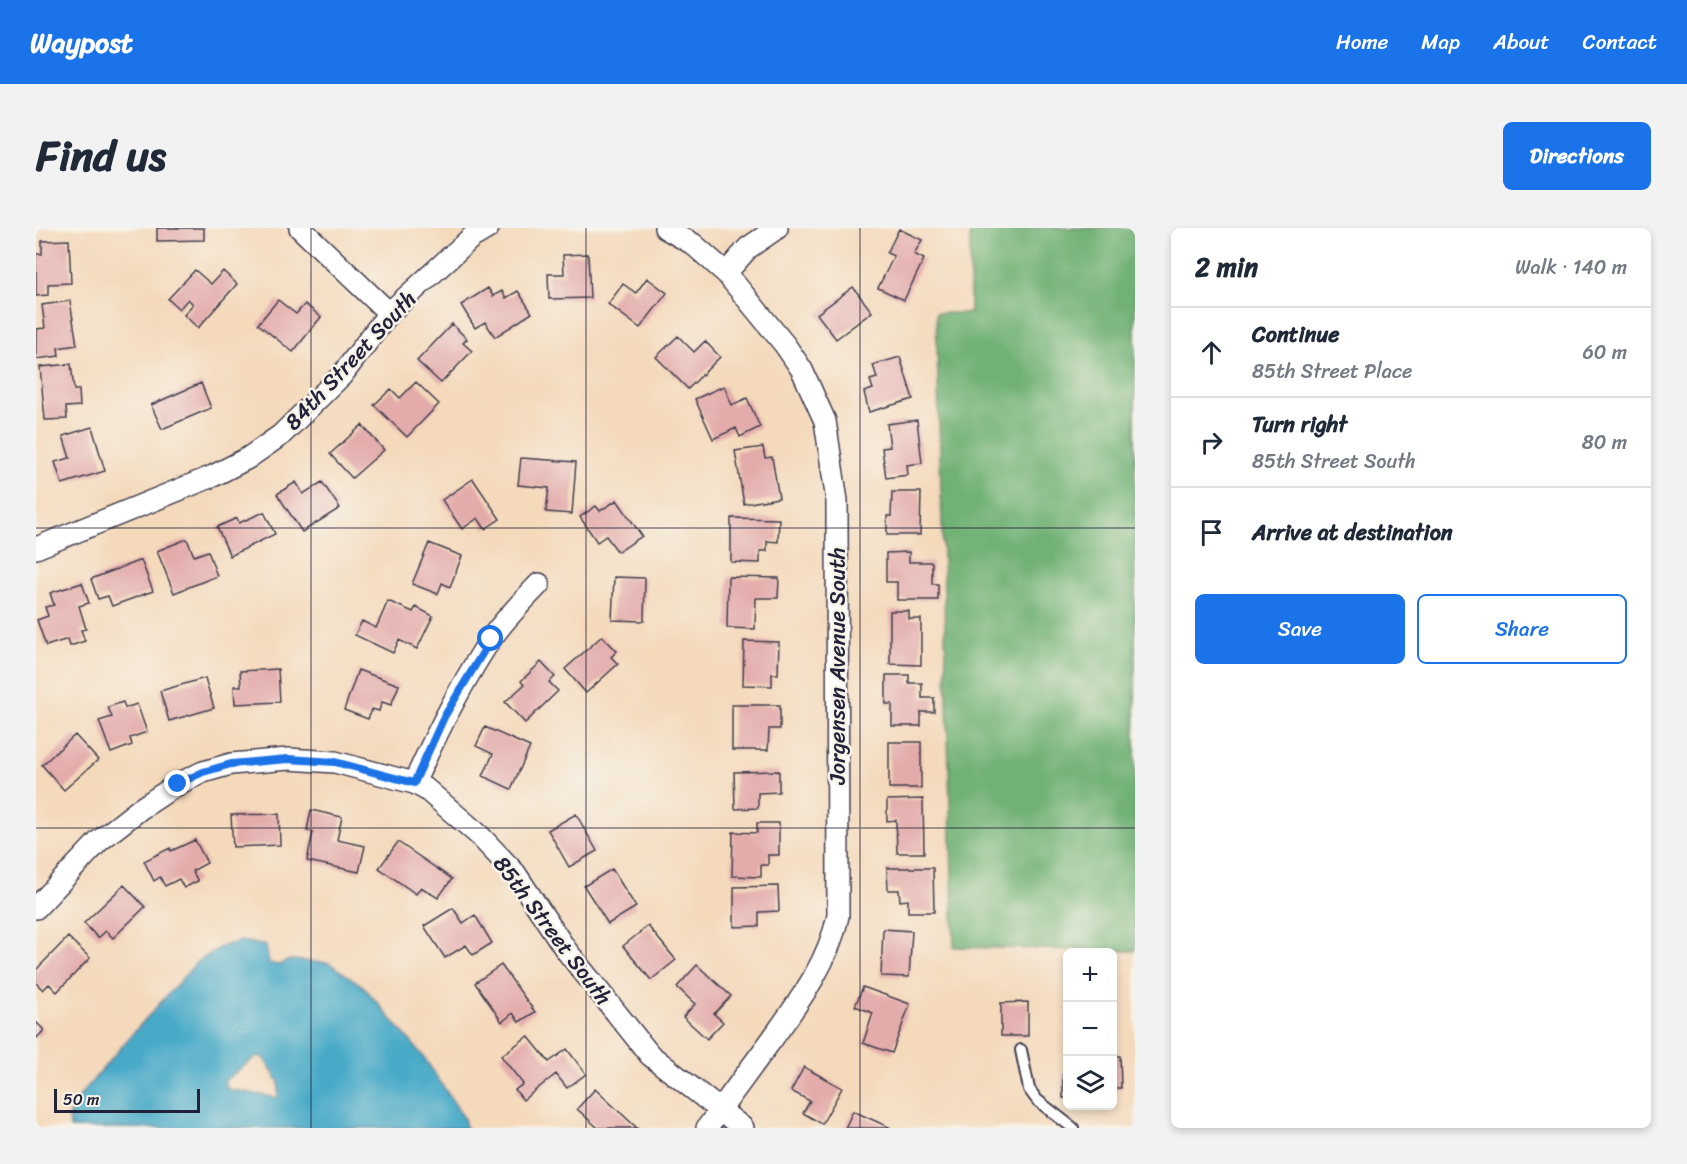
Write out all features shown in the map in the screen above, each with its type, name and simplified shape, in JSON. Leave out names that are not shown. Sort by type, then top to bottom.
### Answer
[{"type":"street","points":[[300,228],[389,313]]},
{"type":"street","name":"84th Street South","points":[[38,541],[213,476],[248,458],[281,435],[342,375],[389,313],[471,238],[488,228]]},
{"type":"street","name":"Jorgensen Avenue South","points":[[665,228],[693,244],[726,273],[785,345],[802,370],[825,421],[837,501],[838,916],[834,937],[823,961],[798,1003],[713,1120]]},
{"type":"street","points":[[726,273],[748,248],[777,228]]},
{"type":"street","points":[[414,783],[444,717],[491,639],[539,584]]},
{"type":"street","name":"85th Street South","points":[[36,908],[99,841],[140,809],[178,784],[203,772],[231,764],[288,759],[335,762],[414,783],[427,790],[479,835],[515,873],[566,950],[650,1055],[713,1120],[743,1128]]},
{"type":"lane","points":[[1022,1050],[1029,1089],[1037,1100],[1073,1128]]},
{"type":"green space","points":[[970,228],[1135,228],[1135,951],[1117,951],[1117,948],[954,947],[936,313],[970,313]]},
{"type":"water","points":[[242,941],[266,946],[269,963],[278,965],[290,960],[329,963],[363,986],[423,1056],[464,1118],[466,1128],[70,1128],[69,1118],[72,1105],[197,962],[222,946]],"holes":[[[256,1057],[263,1057],[279,1082],[278,1098],[228,1089],[224,1081]]]},
{"type":"building","points":[[157,228],[204,228],[204,240],[157,241]]},
{"type":"building","points":[[899,229],[922,240],[914,254],[924,259],[904,300],[878,288],[894,256],[887,253]]},
{"type":"building","points":[[69,240],[71,283],[48,284],[48,295],[36,296],[36,254],[42,254],[42,241]]},
{"type":"building","points":[[588,254],[590,298],[549,299],[548,274],[564,274],[563,255]]},
{"type":"building","points":[[195,270],[211,284],[223,271],[237,284],[198,328],[184,315],[193,304],[188,299],[179,309],[168,299]]},
{"type":"building","points":[[647,278],[667,293],[640,328],[608,304],[623,284],[636,293]]},
{"type":"building","points":[[853,287],[872,312],[836,339],[817,314]]},
{"type":"building","points":[[488,288],[493,296],[502,291],[506,298],[518,291],[532,313],[495,337],[485,322],[475,328],[461,305]]},
{"type":"building","points":[[278,300],[296,314],[305,304],[321,317],[293,352],[258,324]]},
{"type":"building","points":[[70,301],[77,345],[58,348],[59,356],[36,359],[36,329],[45,328],[42,305]]},
{"type":"building","points":[[452,324],[467,339],[463,343],[472,351],[441,383],[417,361]]},
{"type":"building","points":[[678,336],[694,352],[705,341],[720,357],[688,389],[656,357]]},
{"type":"building","points":[[900,357],[913,399],[869,412],[864,392],[873,389],[870,380],[877,378],[873,365]]},
{"type":"building","points":[[71,364],[74,390],[79,390],[80,406],[66,407],[67,419],[45,420],[40,367]]},
{"type":"building","points":[[416,382],[439,404],[407,437],[374,405],[391,389],[400,398]]},
{"type":"building","points":[[201,383],[211,408],[162,429],[151,405]]},
{"type":"building","points":[[724,386],[732,405],[747,398],[760,427],[740,437],[736,428],[713,439],[695,399]]},
{"type":"building","points":[[917,420],[922,463],[907,465],[908,475],[886,478],[882,448],[890,447],[887,424]]},
{"type":"building","points":[[362,425],[384,450],[352,478],[330,454]]},
{"type":"building","points":[[92,427],[105,471],[62,484],[55,462],[70,458],[63,436]]},
{"type":"building","points":[[763,447],[765,458],[772,457],[779,498],[744,504],[735,451]]},
{"type":"building","points":[[521,458],[576,462],[572,514],[546,512],[549,488],[518,485]]},
{"type":"building","points":[[473,479],[500,519],[485,529],[478,518],[462,529],[442,500]]},
{"type":"building","points":[[296,482],[303,494],[322,482],[340,508],[302,532],[277,494]]},
{"type":"building","points":[[892,492],[921,492],[920,535],[887,535],[887,516],[891,516]]},
{"type":"building","points":[[617,500],[642,536],[618,552],[606,536],[597,542],[580,517],[596,506],[600,511]]},
{"type":"building","points":[[264,512],[275,534],[230,556],[217,527],[237,518],[239,523]]},
{"type":"building","points":[[731,518],[779,519],[778,542],[767,541],[767,551],[760,551],[760,563],[731,562]]},
{"type":"building","points":[[187,539],[194,556],[208,551],[217,576],[174,593],[157,551]]},
{"type":"building","points":[[429,543],[462,556],[450,587],[442,583],[438,594],[412,584]]},
{"type":"building","points":[[909,552],[909,562],[932,562],[932,584],[938,584],[938,600],[897,600],[897,582],[886,582],[886,553]]},
{"type":"building","points":[[141,560],[153,591],[112,606],[108,596],[98,599],[91,579]]},
{"type":"building","points":[[614,577],[645,578],[644,621],[612,620]]},
{"type":"building","points":[[728,577],[779,578],[778,598],[756,598],[755,629],[727,628]]},
{"type":"building","points":[[82,583],[89,603],[79,606],[86,629],[81,630],[85,641],[70,646],[68,639],[46,646],[37,620],[48,616],[45,607],[54,605],[50,593]]},
{"type":"building","points":[[388,601],[413,612],[416,607],[433,616],[417,649],[399,640],[393,653],[355,635],[362,621],[376,628]]},
{"type":"building","points":[[890,611],[909,611],[909,619],[921,619],[921,665],[890,664]]},
{"type":"building","points":[[602,636],[617,651],[611,657],[618,664],[586,693],[565,669]]},
{"type":"building","points":[[744,641],[779,642],[778,674],[772,674],[772,686],[743,685]]},
{"type":"building","points":[[541,662],[555,677],[549,682],[558,691],[525,723],[505,702],[524,685],[521,681]]},
{"type":"building","points":[[278,669],[280,702],[235,704],[234,686],[241,686],[240,671]]},
{"type":"building","points":[[358,670],[399,685],[391,705],[382,702],[379,711],[372,709],[368,719],[344,710]]},
{"type":"building","points":[[886,675],[909,675],[909,683],[922,683],[922,698],[934,698],[934,712],[921,712],[921,726],[892,726],[892,704],[886,704]]},
{"type":"building","points":[[205,678],[214,708],[169,721],[160,691]]},
{"type":"building","points":[[123,702],[125,708],[137,704],[147,732],[130,738],[132,745],[111,753],[99,721],[112,717],[108,707]]},
{"type":"building","points":[[732,705],[780,705],[780,729],[769,729],[768,750],[732,750]]},
{"type":"building","points":[[485,727],[530,747],[511,789],[483,776],[493,754],[476,746]]},
{"type":"building","points":[[75,735],[98,760],[64,790],[42,765]]},
{"type":"building","points":[[889,742],[921,742],[921,788],[889,788]]},
{"type":"building","points":[[779,771],[779,792],[758,793],[758,808],[735,809],[734,772]]},
{"type":"building","points":[[923,799],[924,853],[897,853],[896,820],[887,821],[887,800]]},
{"type":"building","points":[[311,810],[342,817],[337,840],[365,846],[359,872],[307,861],[313,832],[307,831]]},
{"type":"building","points":[[279,814],[280,845],[233,847],[231,815]]},
{"type":"building","points":[[576,814],[597,851],[569,867],[548,830]]},
{"type":"building","points":[[757,823],[779,823],[779,855],[768,855],[768,865],[761,865],[761,877],[732,876],[733,832],[757,833]]},
{"type":"building","points":[[195,840],[207,863],[192,871],[198,881],[184,888],[179,879],[165,886],[160,877],[154,881],[144,861],[170,848],[171,851]]},
{"type":"building","points":[[398,842],[452,879],[438,898],[421,887],[416,894],[379,868]]},
{"type":"building","points":[[887,868],[933,868],[934,912],[908,912],[908,900],[900,901],[899,890],[888,890]]},
{"type":"building","points":[[612,869],[636,907],[608,924],[584,886]]},
{"type":"building","points":[[124,885],[145,907],[113,938],[106,931],[98,938],[84,923]]},
{"type":"building","points":[[778,886],[779,911],[759,912],[759,926],[734,927],[734,887]]},
{"type":"building","points":[[453,908],[463,923],[475,915],[492,943],[473,955],[466,945],[445,958],[424,926]]},
{"type":"building","points":[[648,926],[676,960],[651,980],[623,946]]},
{"type":"building","points":[[883,929],[912,931],[909,977],[881,976]]},
{"type":"building","points":[[68,937],[90,958],[57,992],[49,984],[43,990],[36,983],[36,970]]},
{"type":"building","points":[[501,965],[535,1012],[519,1022],[513,1013],[502,1022],[475,983]]},
{"type":"building","points":[[697,965],[731,996],[714,1014],[723,1022],[707,1039],[683,1017],[695,1004],[677,987]]},
{"type":"building","points":[[863,987],[910,1004],[892,1053],[863,1043],[873,1013],[855,1006]]},
{"type":"building","points":[[1028,1002],[1028,1036],[1001,1036],[1001,1003]]},
{"type":"building","points":[[36,1022],[44,1030],[36,1039]]},
{"type":"building","points":[[528,1036],[549,1062],[567,1049],[586,1074],[567,1088],[556,1074],[523,1100],[515,1090],[523,1084],[501,1056]]},
{"type":"building","points":[[1117,1056],[1120,1056],[1121,1088],[1117,1088]]},
{"type":"building","points":[[804,1067],[842,1088],[822,1124],[803,1113],[810,1101],[791,1091]]},
{"type":"building","points":[[595,1089],[637,1128],[598,1128],[577,1109]]},
{"type":"building","points":[[853,1111],[891,1128],[845,1128]]},
{"type":"route","points":[[178,784],[203,772],[231,764],[288,759],[335,762],[414,783],[444,717],[491,639]]}]
